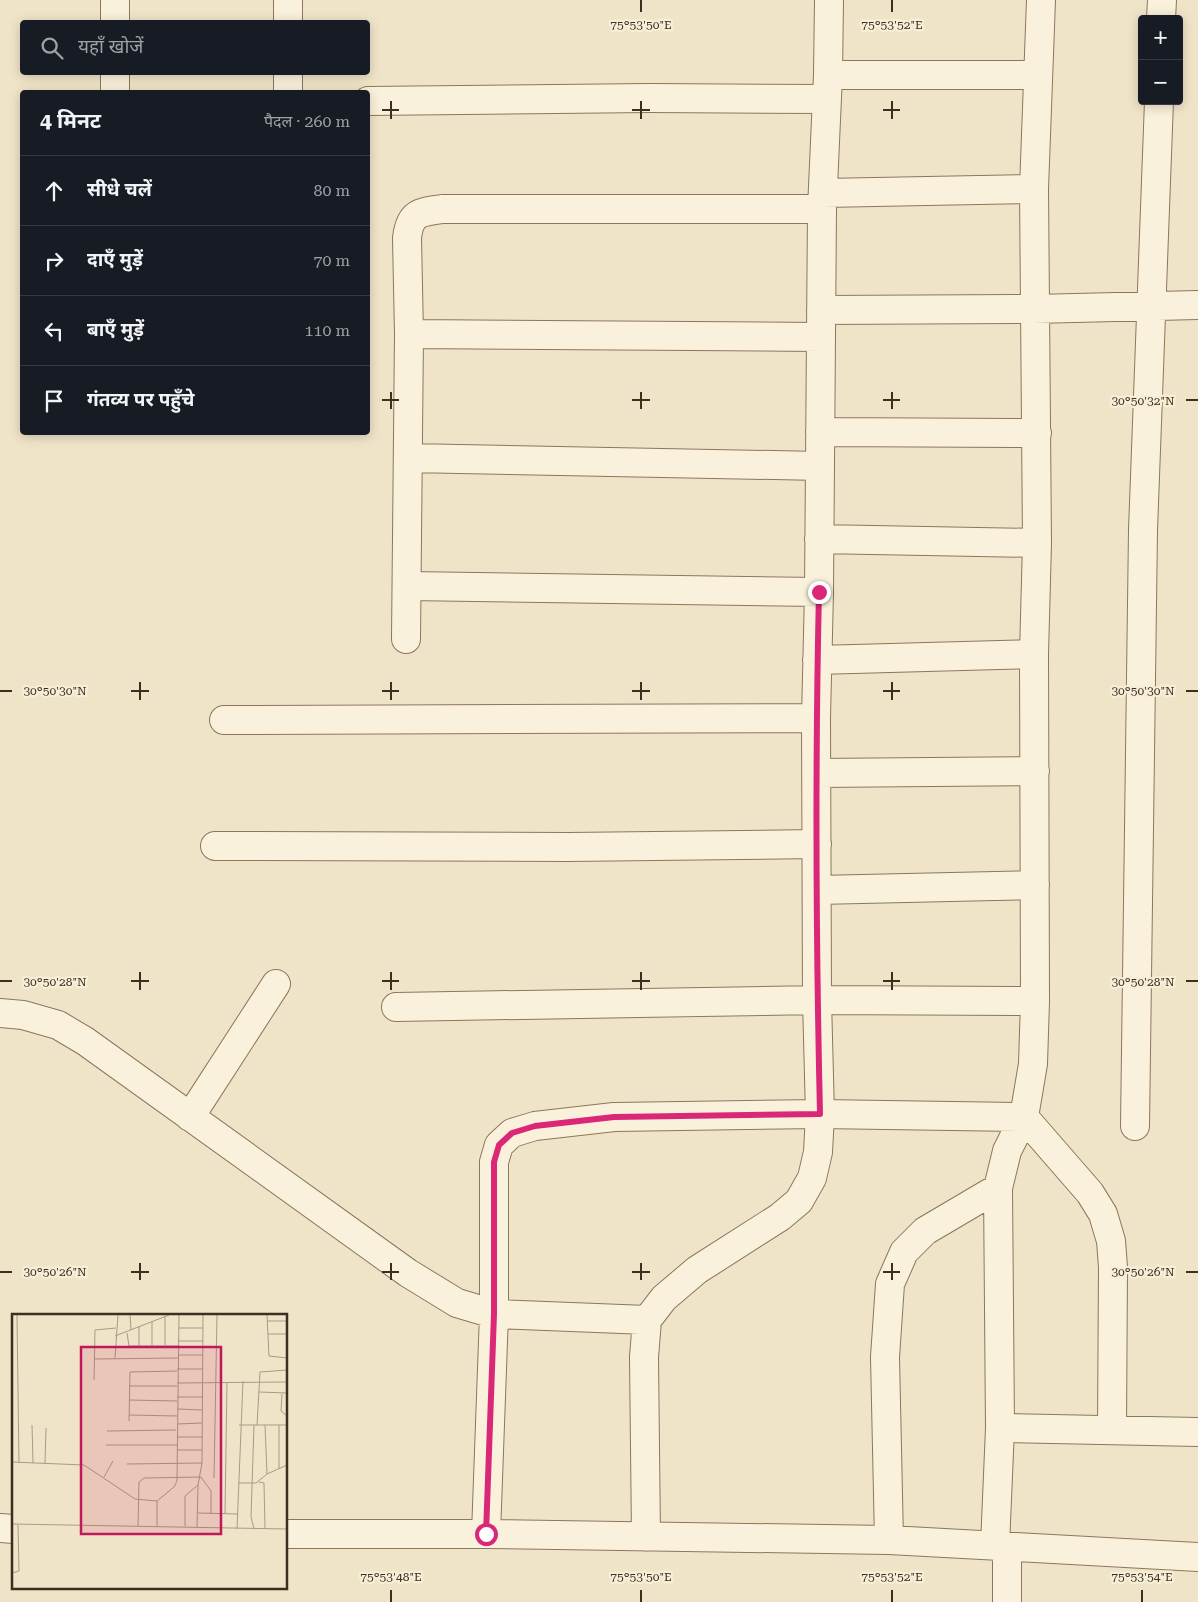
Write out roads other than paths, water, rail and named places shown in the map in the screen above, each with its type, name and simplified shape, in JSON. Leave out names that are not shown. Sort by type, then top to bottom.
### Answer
[{"type":"street","points":[[115,0],[115,20]]},
{"type":"street","points":[[288,0],[288,20]]},
{"type":"street","points":[[646,1537],[644,1357],[647,1320],[664,1298],[696,1270],[780,1217],[799,1201],[812,1178],[818,1152],[820,1114],[817,1000],[816,718],[819,592],[820,310],[830,0]]},
{"type":"street","points":[[1007,1602],[1001,1547],[998,1188],[1007,1151],[1024,1117],[1033,1064],[1035,1001],[1034,654],[1037,543],[1034,189],[1041,0]]},
{"type":"street","points":[[1161,15],[1162,0]]},
{"type":"street","points":[[115,75],[116,90]]},
{"type":"street","points":[[288,75],[288,90]]},
{"type":"street","points":[[370,100],[649,98],[1038,75]]},
{"type":"street","points":[[1135,1126],[1143,530],[1159,105]]},
{"type":"street","points":[[406,639],[409,458],[407,238],[408,225],[416,216],[427,211],[442,209],[823,201],[1034,189]]},
{"type":"street","points":[[820,310],[1198,305]]},
{"type":"street","points":[[409,334],[820,337]]},
{"type":"street","points":[[820,432],[1037,433]]},
{"type":"street","points":[[409,458],[820,466]]},
{"type":"street","points":[[819,538],[1037,543]]},
{"type":"street","points":[[406,586],[819,592]]},
{"type":"street","points":[[817,660],[1034,654]]},
{"type":"street","points":[[224,720],[816,718]]},
{"type":"street","points":[[817,773],[1035,771]]},
{"type":"street","points":[[215,846],[568,847],[817,844]]},
{"type":"street","points":[[817,890],[1035,885]]},
{"type":"street","points":[[190,1117],[276,984]]},
{"type":"street","points":[[396,1007],[817,1000],[1035,1001]]},
{"type":"street","points":[[0,1013],[23,1015],[58,1025],[85,1041],[408,1274],[458,1303],[494,1314],[647,1320]]},
{"type":"street","points":[[486,1534],[494,1314],[494,1162],[499,1145],[512,1133],[535,1126],[614,1117],[820,1114],[1024,1117],[1090,1193],[1103,1214],[1111,1240],[1113,1267],[1112,1430]]},
{"type":"street","points":[[889,1540],[885,1357],[890,1284],[904,1252],[925,1231],[998,1188]]},
{"type":"street","points":[[1000,1428],[1198,1432]]},
{"type":"street","points":[[288,1534],[486,1534],[889,1540],[1198,1556]]}]
